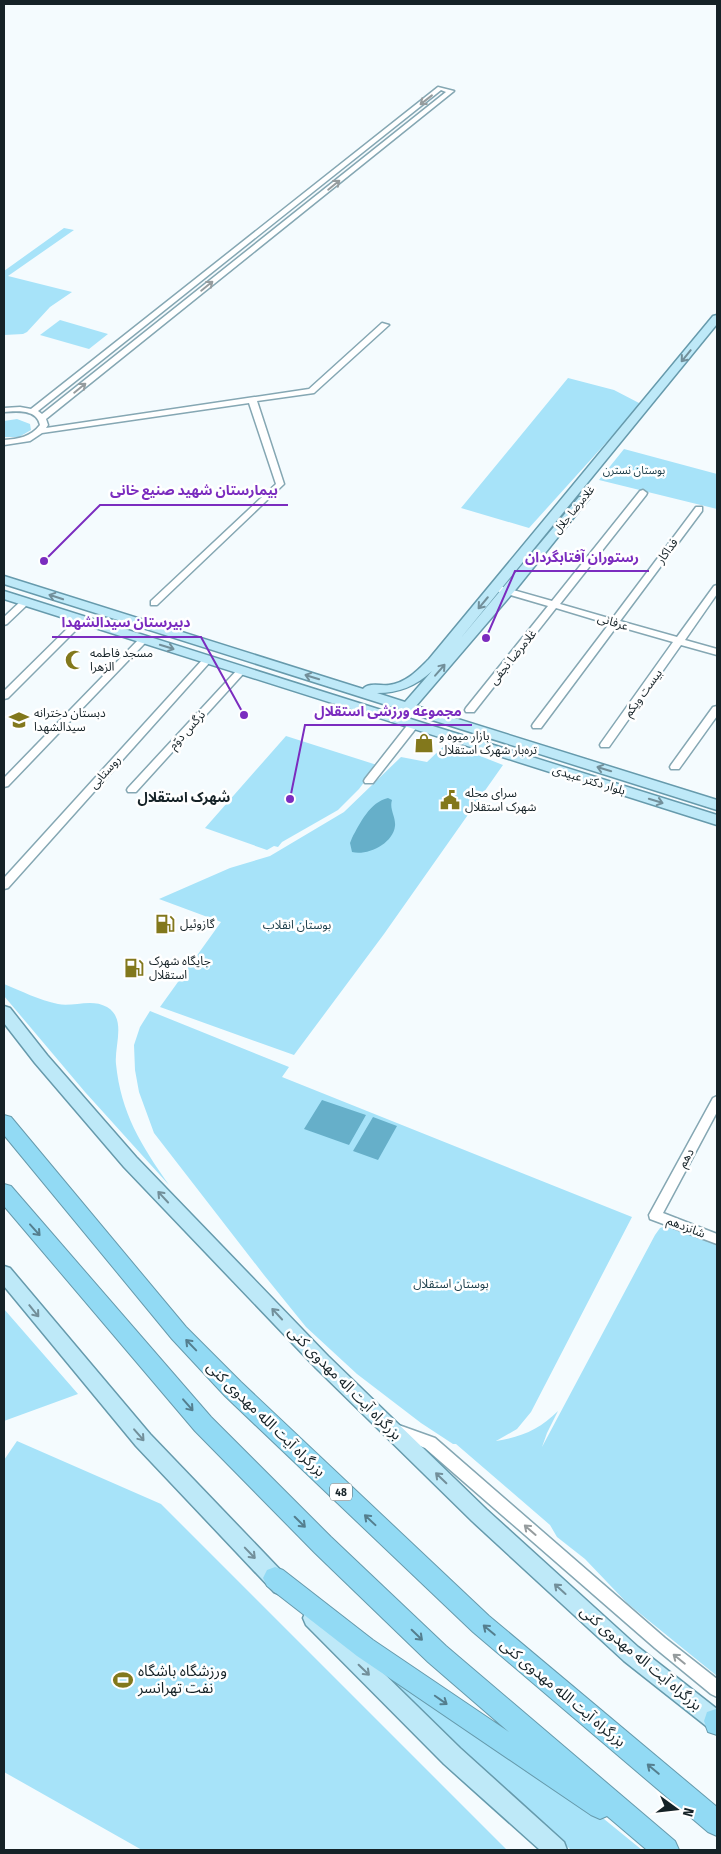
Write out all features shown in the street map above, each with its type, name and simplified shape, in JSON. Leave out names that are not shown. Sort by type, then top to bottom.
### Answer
[{"type":"highway","name":"بزرگراه آیت الله مهدوی کنی","points":[[4,1122],[179,1332],[233,1389],[481,1624],[717,1823]]},
{"type":"highway","points":[[4,1192],[204,1424],[323,1545],[437,1654],[662,1847]]},
{"type":"highway","points":[[275,1578],[365,1648],[494,1737],[662,1847]]},
{"type":"main road","name":"غلامرضا جلال","points":[[398,720],[717,318]]},
{"type":"main road","name":"غلامرضا جلال","points":[[338,686],[386,690],[400,688],[414,681],[505,586],[717,333]]},
{"type":"main road","name":"بلوار دکتر عبیدی","points":[[4,580],[717,805]]},
{"type":"main road","name":"بلوار دکتر عبیدی","points":[[4,595],[717,820]]},
{"type":"main road","name":"بزرگراه آیت اله مهدوی کنی","points":[[4,1012],[41,1059],[143,1176],[322,1362],[479,1516],[631,1654],[717,1722]]},
{"type":"main road","points":[[4,1273],[143,1440],[275,1578],[353,1659],[452,1756],[556,1850]]},
{"type":"street","points":[[33,411],[440,88],[451,91],[42,418]]},
{"type":"street","points":[[4,442],[26,440],[41,430],[312,391],[384,325]]},
{"type":"street","points":[[154,603],[280,484],[253,401]]},
{"type":"street","points":[[4,410],[24,409],[33,411],[42,418],[44,425],[41,430]]},
{"type":"street","name":"غلامرضا نجفی","points":[[470,710],[643,493]]},
{"type":"street","name":"فداکار","points":[[537,726],[698,508]]},
{"type":"street","name":"عرفانی","points":[[505,586],[682,639],[717,652]]},
{"type":"street","name":"بیست ویکم","points":[[605,745],[717,588]]},
{"type":"street","points":[[4,622],[25,602]]},
{"type":"street","points":[[4,696],[81,620]]},
{"type":"street","name":"عرفانی","points":[[682,639],[717,645]]},
{"type":"street","points":[[4,784],[143,640]]},
{"type":"street","name":"روستایی","points":[[4,885],[207,660]]},
{"type":"street","name":"نرگس دوّم","points":[[132,790],[241,671]]},
{"type":"street","points":[[675,767],[717,709]]},
{"type":"street","points":[[369,781],[412,725]]},
{"type":"street","name":"دهم","points":[[655,1215],[717,1101]]},
{"type":"street","name":"شانزدهم","points":[[655,1215],[717,1239]]},
{"type":"street","points":[[390,1428],[430,1443],[660,1643],[717,1689]]},
{"type":"green space","points":[[64,228],[74,230],[8,276],[72,292],[50,307],[27,332],[4,335],[4,271]]},
{"type":"green space","points":[[60,320],[108,334],[89,349],[40,335]]},
{"type":"green space","points":[[568,378],[614,390],[641,404],[529,528],[461,508]]},
{"type":"green space","points":[[17,419],[30,424],[31,430],[19,437],[4,437],[4,421]]},
{"type":"green space","name":"بوستان نسترن","points":[[624,449],[717,474],[717,509],[599,480]]},
{"type":"green space","points":[[286,736],[377,765],[359,789],[338,810],[282,842],[278,847],[274,846],[267,850],[205,828]]},
{"type":"green space","name":"بوستان انقلاب","points":[[447,743],[503,765],[384,934],[294,1055],[160,1007],[221,922],[159,899],[230,868],[270,856],[344,812],[401,757],[427,762]]},
{"type":"green space","points":[[4,984],[58,1004],[95,1003],[107,1007],[113,1012],[117,1018],[118,1026],[116,1064],[122,1098],[141,1142],[169,1185],[85,1092],[4,996]]},
{"type":"green space","name":"بوستان استقلال","points":[[150,1011],[289,1067],[282,1077],[632,1217],[531,1412],[517,1429],[496,1441],[530,1431],[544,1423],[558,1411],[542,1447],[660,1228],[666,1226],[717,1245],[717,1676],[627,1603],[585,1559],[557,1537],[550,1525],[456,1444],[453,1444],[421,1423],[357,1374],[306,1327],[154,1133],[139,1092],[135,1070],[134,1045],[140,1027]]},
{"type":"green space","points":[[4,1309],[78,1394],[4,1421]]},
{"type":"green space","points":[[17,1441],[161,1504],[507,1850],[142,1850],[4,1772],[4,1460]]},
{"type":"green space","points":[[362,1654],[593,1810],[642,1850],[571,1850]]},
{"type":"shaded area","points":[[388,798],[392,800],[391,807],[395,823],[390,838],[372,850],[358,853],[352,852],[350,843],[362,820],[371,808]]},
{"type":"shaded area","points":[[322,1100],[366,1115],[349,1145],[304,1129]]},
{"type":"shaded area","points":[[373,1117],[397,1126],[378,1160],[353,1151]]},
{"type":"place","name":"بیمارستان شهید صنیع خانی","points":[[44,561]]},
{"type":"place","name":"رستوران آفتابگردان","points":[[486,638]]},
{"type":"place","name":"مسجد فاطمه الزهرا","points":[[75,660]]},
{"type":"place","name":"دبیرستان سیدالشهدا","points":[[244,715]]},
{"type":"place","name":"دبستان دخترانه سیدالشهدا","points":[[19,720]]},
{"type":"place","name":"بازار میوه و تره‌بار شهرک استقلال","points":[[424,743]]},
{"type":"place","name":"مجموعه ورزشی استقلال","points":[[290,799]]},
{"type":"place","name":"سرای محله شهرک استقلال","points":[[450,800]]},
{"type":"place","name":"گازوئیل","points":[[165,924]]},
{"type":"place","name":"جایگاه شهرک استقلال","points":[[134,968]]},
{"type":"place","name":"ورزشگاه باشگاه نفت تهرانسر","points":[[123,1680]]},
{"type":"district","name":"شهرک استقلال","points":[[184,797]]}]
